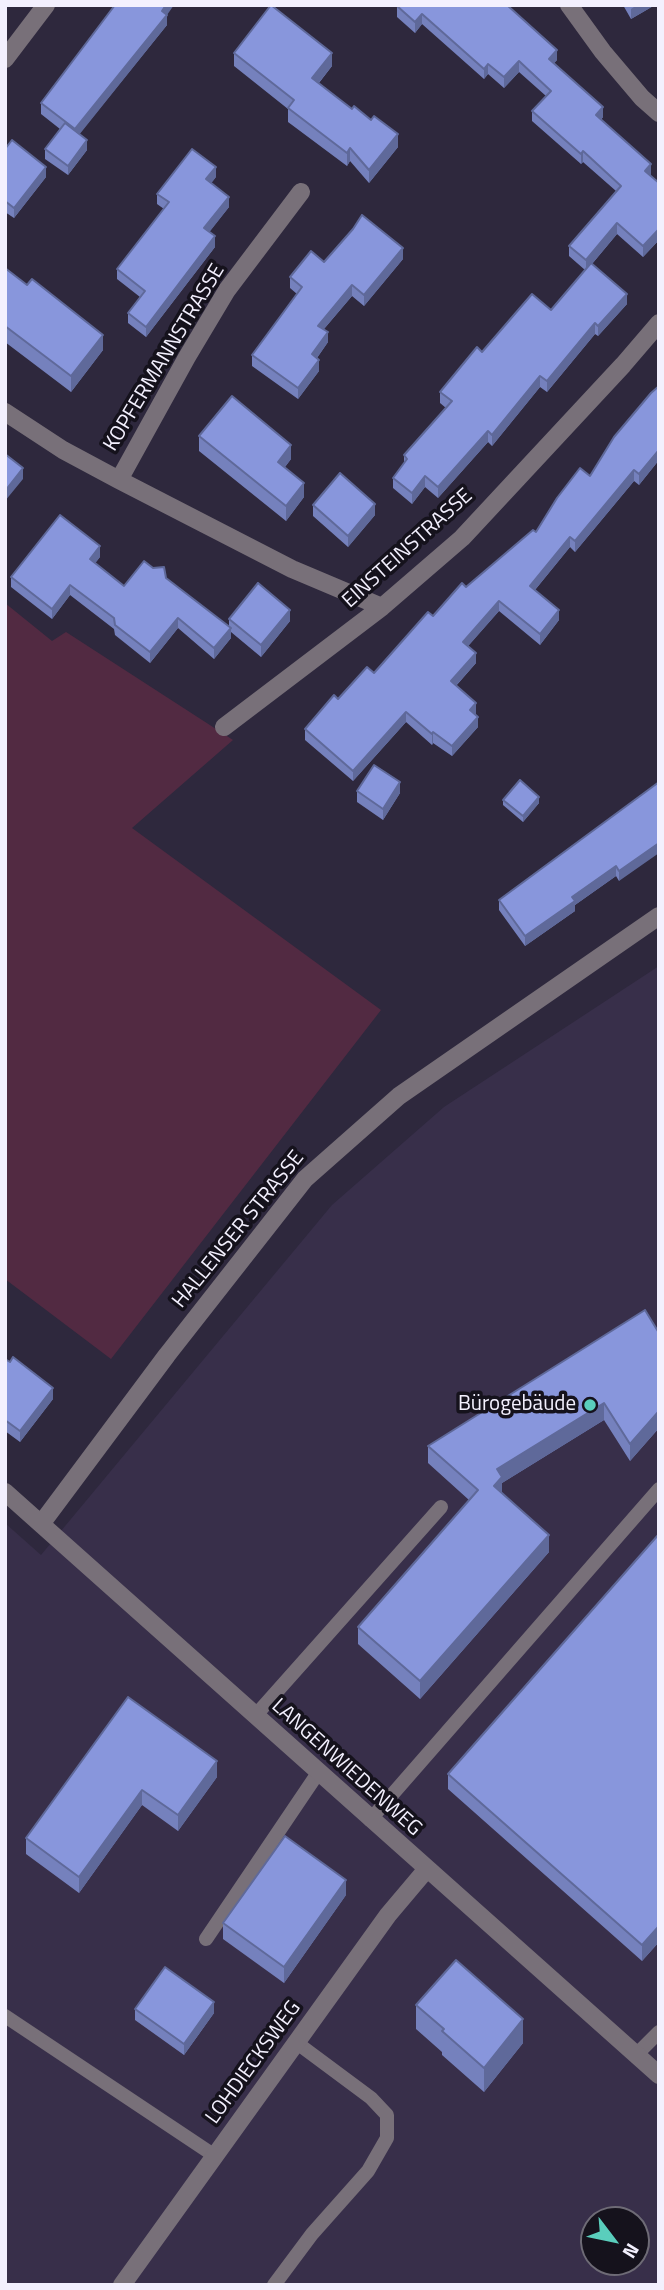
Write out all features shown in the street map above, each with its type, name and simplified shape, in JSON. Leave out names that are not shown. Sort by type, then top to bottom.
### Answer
[{"type":"street","points":[[5,59],[46,5]]},
{"type":"street","points":[[569,5],[603,52],[659,113]]},
{"type":"street","name":"KOPFERMANNSTRASSE","points":[[119,480],[187,356],[227,290],[301,192]]},
{"type":"street","name":"EINSTEINSTRASSE","points":[[224,727],[382,607],[461,538],[659,323]]},
{"type":"street","name":"KOPFERMANNSTRASSE","points":[[5,412],[63,450],[119,480],[292,569],[382,607]]},
{"type":"street","name":"HALLENSER STRASSE","points":[[41,1524],[167,1355],[305,1179],[399,1096],[659,916]]},
{"type":"street","name":"LANGENWIEDENWEG","points":[[5,1492],[659,2075]]},
{"type":"street","name":"LOHDIECKSWEG","points":[[122,2285],[388,1915],[426,1870]]},
{"type":"lane","points":[[370,1820],[659,1489]]},
{"type":"lane","points":[[254,1716],[441,1507]]},
{"type":"lane","points":[[206,1939],[318,1773]]},
{"type":"lane","points":[[5,2016],[215,2156]]},
{"type":"lane","points":[[636,2055],[659,2032]]},
{"type":"lane","points":[[274,2285],[313,2234],[368,2171],[387,2138],[387,2115],[372,2098],[296,2043]]},
{"type":"shaded area","points":[[5,603],[52,641],[66,632],[233,740],[132,828],[381,1010],[111,1359],[5,1279]]},
{"type":"shaded area","points":[[659,966],[659,2285],[5,2285],[5,1523],[41,1555],[332,1205],[444,1107]]},
{"type":"building","points":[[115,5],[166,5],[162,11],[167,15],[75,129],[41,103]]},
{"type":"building","points":[[271,5],[332,53],[312,78],[352,109],[354,106],[371,120],[374,116],[398,134],[369,170],[350,148],[347,153],[288,108],[294,100],[234,53]]},
{"type":"building","points":[[398,5],[507,5],[557,50],[549,59],[603,107],[596,115],[651,164],[645,171],[659,183],[659,229],[643,246],[617,223],[586,260],[569,246],[621,186],[583,151],[581,154],[532,111],[551,91],[519,61],[504,77],[488,64],[484,69],[422,14],[415,22]]},
{"type":"building","points":[[65,123],[87,140],[68,166],[45,149]]},
{"type":"building","points":[[12,140],[46,167],[14,208],[5,201],[5,149]]},
{"type":"building","points":[[192,149],[216,167],[206,179],[229,197],[204,228],[215,236],[146,327],[128,313],[145,291],[117,269],[169,202],[157,194]]},
{"type":"building","points":[[362,215],[403,248],[364,295],[352,285],[318,326],[328,332],[312,354],[319,360],[298,388],[252,355],[302,287],[290,277],[311,251],[324,262]]},
{"type":"building","points":[[591,263],[627,294],[598,326],[595,323],[547,381],[540,376],[492,435],[488,431],[438,487],[425,476],[412,493],[393,478],[407,459],[404,455],[452,401],[440,392],[477,347],[482,352],[532,294],[551,310]]},
{"type":"building","points":[[5,268],[27,285],[32,279],[103,335],[71,376],[5,326]]},
{"type":"building","points":[[659,386],[659,450],[639,474],[634,470],[575,541],[570,537],[530,586],[559,610],[540,634],[499,601],[463,642],[476,653],[451,681],[476,703],[470,710],[478,717],[452,746],[433,732],[432,734],[406,712],[353,771],[305,729],[334,695],[338,699],[367,667],[374,673],[428,612],[433,616],[462,583],[466,587],[533,530],[536,532],[580,468],[590,476],[614,437]]},
{"type":"building","points":[[232,396],[291,445],[278,462],[304,483],[286,506],[199,436]]},
{"type":"building","points":[[5,454],[23,468],[5,491]]},
{"type":"building","points":[[340,473],[375,504],[348,536],[313,505]]},
{"type":"building","points":[[60,515],[100,546],[90,559],[124,586],[144,561],[153,568],[164,567],[166,578],[231,628],[214,648],[178,618],[150,652],[115,625],[114,618],[70,585],[52,609],[11,577]]},
{"type":"building","points":[[258,583],[290,610],[261,645],[229,619]]},
{"type":"building","points":[[374,765],[400,782],[383,809],[357,791]]},
{"type":"building","points":[[520,780],[539,797],[523,816],[503,800]]},
{"type":"building","points":[[659,782],[659,843],[619,871],[616,866],[572,897],[575,901],[525,936],[499,900]]},
{"type":"building","points":[[645,1310],[659,1333],[659,1411],[630,1444],[604,1403],[497,1469],[502,1477],[494,1486],[549,1535],[420,1681],[358,1627],[478,1490],[428,1446]]},
{"type":"building","points":[[13,1357],[53,1388],[20,1431],[5,1420],[5,1359],[10,1362]]},
{"type":"building","points":[[659,1534],[659,1926],[642,1945],[448,1774]]},
{"type":"building","points":[[128,1697],[217,1761],[178,1815],[142,1790],[79,1877],[26,1838]]},
{"type":"building","points":[[285,1836],[346,1880],[284,1967],[223,1923]]},
{"type":"building","points":[[456,1960],[523,2019],[484,2068],[416,2005]]},
{"type":"building","points":[[165,1967],[214,2002],[184,2044],[135,2009]]},
{"type":"place","name":"Bürogebäude","points":[[590,1405]]}]
